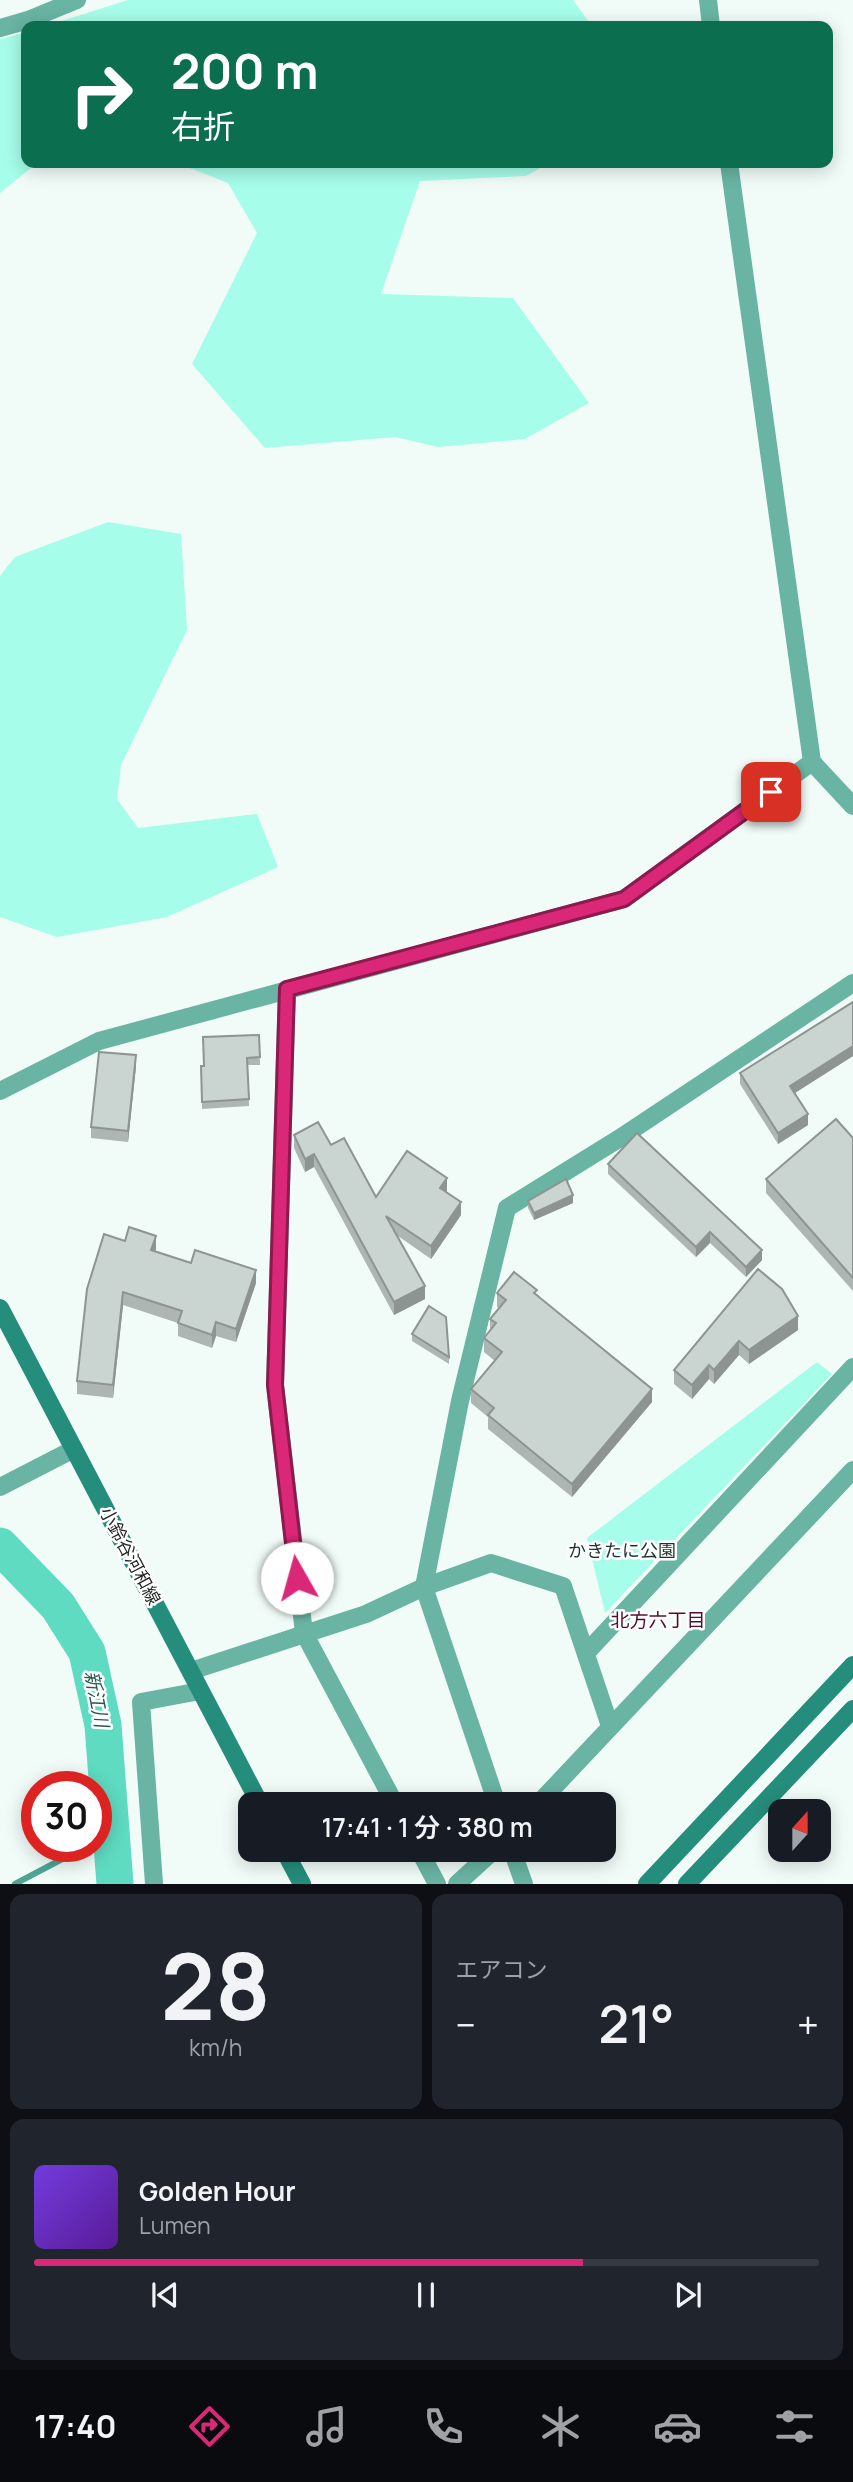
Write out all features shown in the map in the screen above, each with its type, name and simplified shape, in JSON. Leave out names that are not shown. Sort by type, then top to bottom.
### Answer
[{"type":"main road","name":"小鈴谷河和線","points":[[0,1308],[254,1792]]},
{"type":"main road","points":[[647,1884],[853,1665]]},
{"type":"main road","points":[[687,1884],[853,1709]]},
{"type":"main road","points":[[290,1862],[302,1884]]},
{"type":"street","points":[[24,21],[77,0]]},
{"type":"street","points":[[708,0],[710,21]]},
{"type":"street","points":[[0,28],[21,22]]},
{"type":"street","points":[[730,168],[812,762],[853,806]]},
{"type":"street","points":[[0,1091],[99,1041],[624,899],[812,762]]},
{"type":"street","points":[[493,1792],[424,1587],[460,1401],[507,1208],[620,1138],[853,983]]},
{"type":"street","points":[[287,989],[275,1385],[304,1633],[389,1792]]},
{"type":"street","points":[[586,1653],[853,1367]]},
{"type":"street","points":[[0,1487],[74,1449]]},
{"type":"street","points":[[549,1792],[853,1470]]},
{"type":"street","points":[[191,1671],[366,1614],[424,1587],[491,1563],[563,1586],[610,1726]]},
{"type":"street","points":[[154,1884],[141,1702],[200,1691]]},
{"type":"street","points":[[425,1862],[437,1884]]},
{"type":"street","points":[[457,1884],[481,1862]]},
{"type":"street","points":[[516,1862],[524,1884]]},
{"type":"green space","points":[[128,0],[573,0],[588,21],[62,21]]},
{"type":"green space","points":[[21,33],[21,168],[31,168],[0,193],[0,39]]},
{"type":"green space","points":[[190,168],[540,168],[526,176],[420,181],[381,294],[513,298],[589,403],[525,439],[438,447],[395,437],[265,448],[192,364],[257,233],[228,183]]},
{"type":"green space","points":[[108,522],[181,534],[187,630],[121,765],[117,799],[138,828],[257,814],[278,867],[167,917],[57,937],[0,917],[0,576],[15,557]]},
{"type":"green space","name":"かきたに公園","points":[[817,1362],[832,1374],[605,1613],[587,1538]]},
{"type":"building","points":[[853,1002],[853,1046],[790,1086],[808,1114],[778,1133],[740,1073]]},
{"type":"building","points":[[259,1035],[260,1057],[247,1058],[249,1099],[202,1102],[203,1037]]},
{"type":"building","points":[[99,1052],[136,1055],[128,1131],[91,1127]]},
{"type":"building","points":[[836,1119],[853,1138],[853,1278],[766,1179]]},
{"type":"building","points":[[318,1122],[331,1145],[344,1138],[376,1197],[407,1151],[447,1178],[440,1188],[461,1202],[431,1246],[386,1216],[425,1286],[394,1302],[314,1154],[305,1159],[294,1135]]},
{"type":"building","points":[[637,1133],[762,1250],[746,1267],[710,1232],[696,1247],[608,1164]]},
{"type":"building","points":[[566,1179],[573,1195],[534,1213],[528,1201]]},
{"type":"building","points":[[129,1227],[156,1236],[151,1250],[191,1263],[195,1250],[256,1270],[236,1329],[216,1322],[212,1335],[178,1323],[182,1311],[123,1292],[113,1385],[77,1381],[87,1289],[104,1234],[125,1241]]},
{"type":"building","points":[[758,1269],[782,1289],[798,1316],[749,1350],[739,1341],[714,1370],[709,1365],[692,1385],[674,1370]]},
{"type":"building","points":[[514,1272],[537,1290],[534,1293],[652,1389],[572,1484],[488,1415],[494,1408],[471,1389],[502,1352],[484,1338],[496,1323],[490,1319],[506,1300],[497,1293]]},
{"type":"building","points":[[429,1306],[446,1317],[449,1357],[412,1334]]},
{"type":"waterway","name":"新江川","points":[[0,1546],[58,1606],[87,1652],[103,1725],[115,1884]]},
{"type":"waterway","points":[[15,1884],[57,1862]]},
{"type":"district","name":"北方六丁目","points":[[658,1620]]},
{"type":"route","points":[[297,1578],[275,1385],[287,989],[624,899],[771,792]]}]
